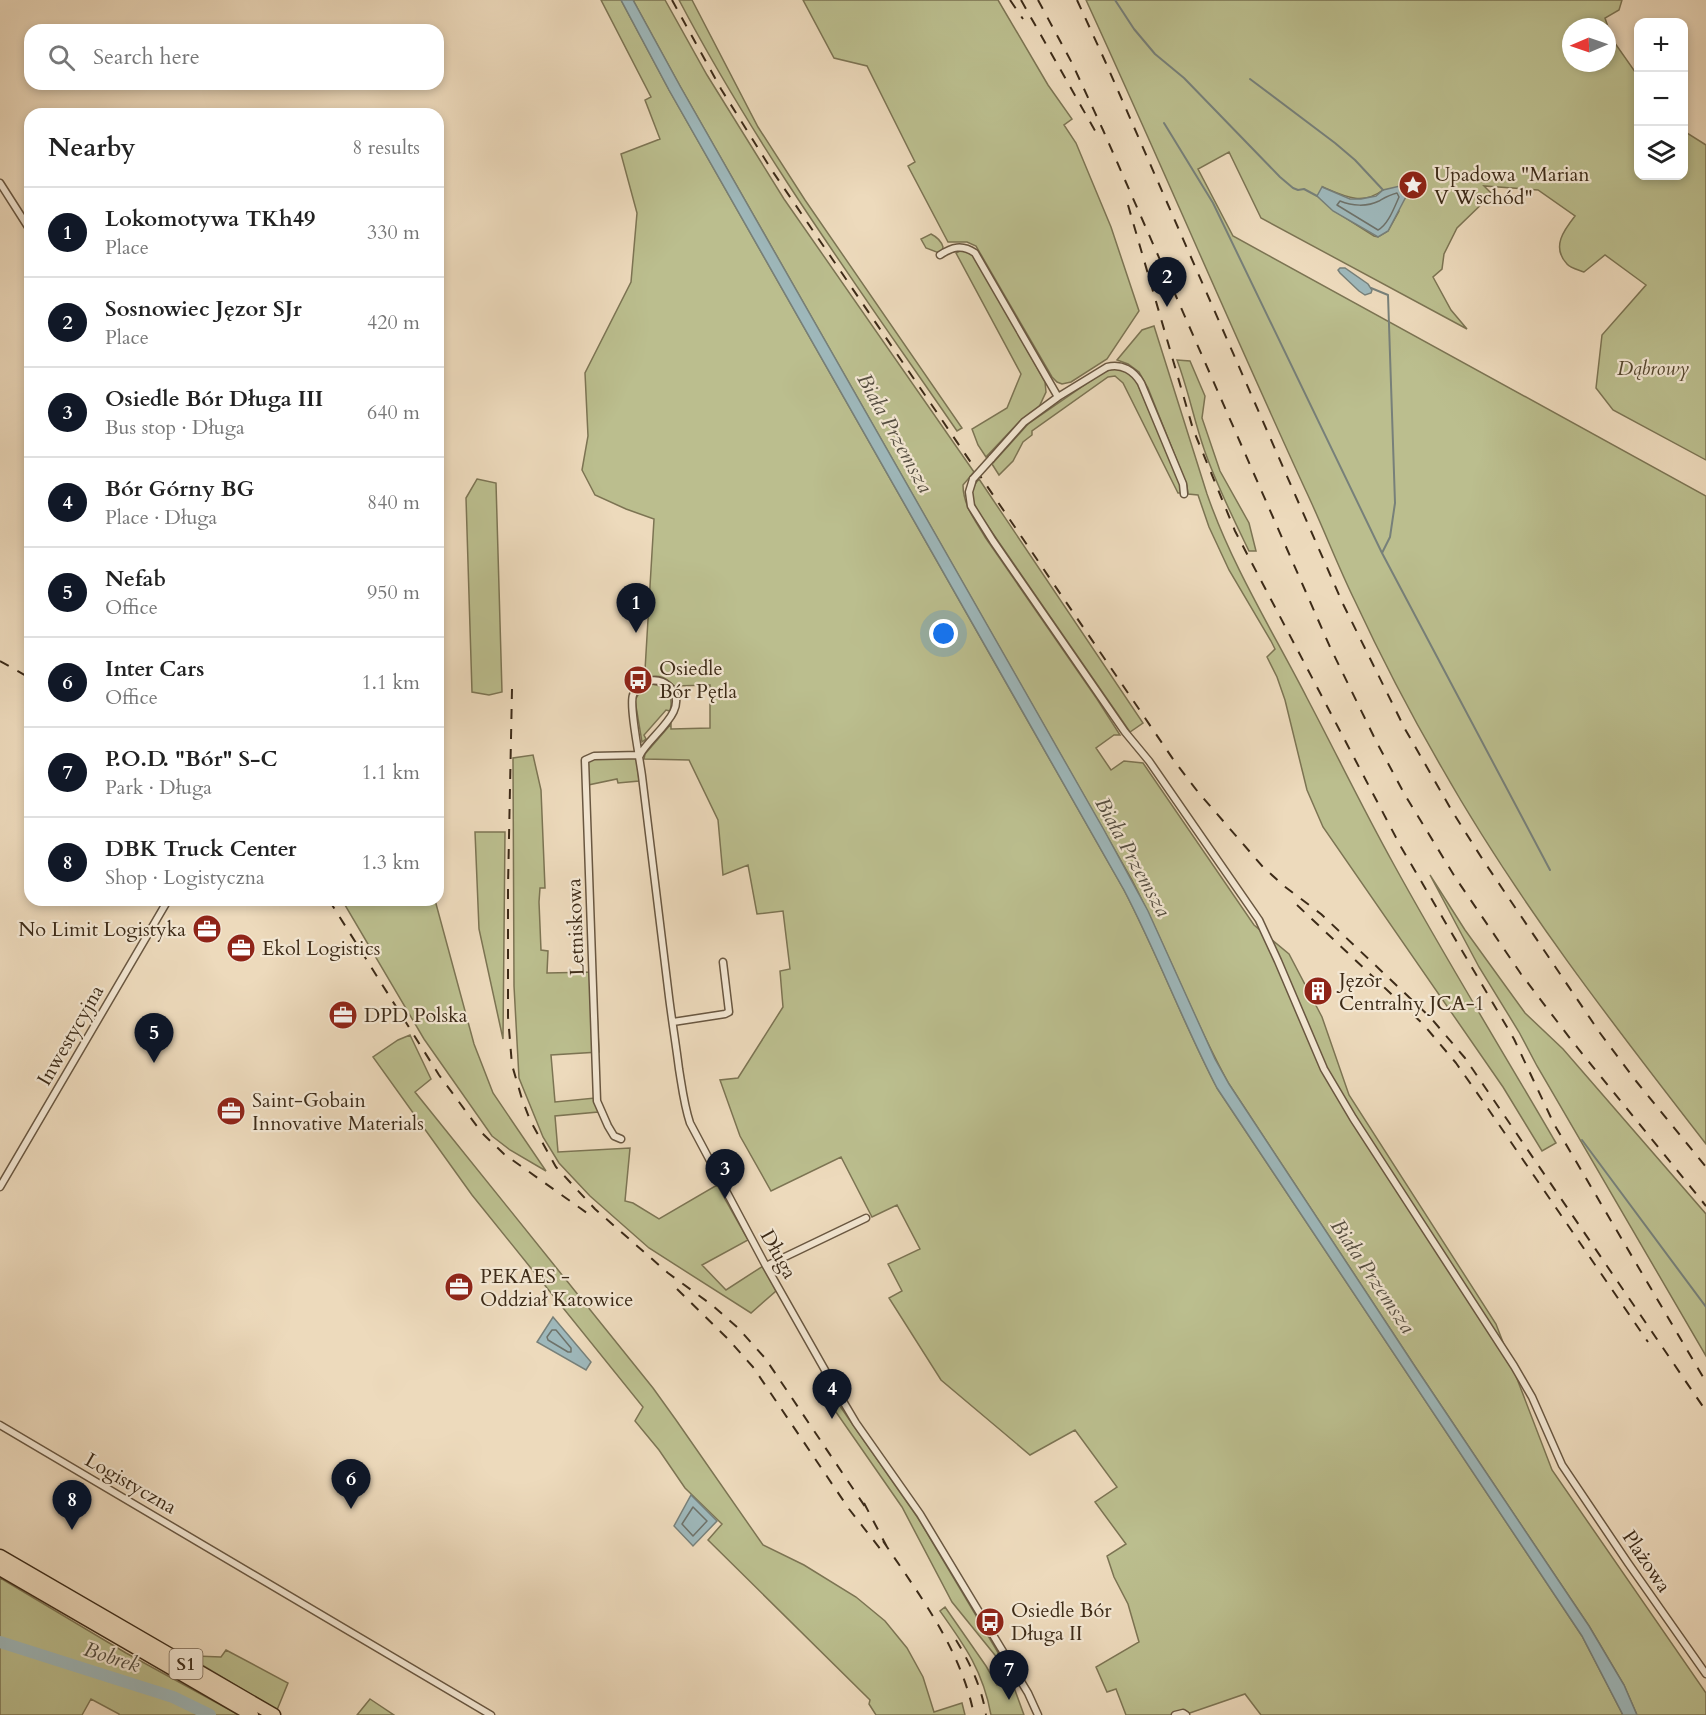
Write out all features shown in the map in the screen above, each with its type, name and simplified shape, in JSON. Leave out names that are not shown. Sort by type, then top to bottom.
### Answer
[{"type":"highway","name":"S1","points":[[0,1556],[274,1715]]},
{"type":"highway","name":"S1","points":[[0,1569],[252,1715]]},
{"type":"street","points":[[0,183],[24,221]]},
{"type":"street","points":[[940,255],[952,248],[965,247],[975,253],[1058,397],[1107,367],[1133,371],[1141,383],[1184,484],[1184,494]]},
{"type":"street","name":"Plażowa","points":[[1058,397],[1024,422],[973,479],[969,492],[971,506],[1129,737],[1259,920],[1324,1069],[1353,1118],[1514,1366],[1532,1397],[1562,1465],[1706,1674]]},
{"type":"street","name":"Długa","points":[[640,755],[673,714],[676,704],[673,692],[667,685],[658,681],[643,682],[635,690],[632,700],[673,1022],[684,1101],[690,1123],[766,1266],[839,1395],[920,1514],[1028,1693],[1038,1715]]},
{"type":"street","name":"Letniskowa","points":[[621,1139],[614,1136],[597,1101],[585,760],[594,756],[640,755]]},
{"type":"street","name":"Inwestycyjna","points":[[0,1187],[164,906]]},
{"type":"street","points":[[673,1022],[729,1012],[723,962]]},
{"type":"street","points":[[766,1266],[866,1218]]},
{"type":"street","name":"Logistyczna","points":[[0,1425],[491,1715]]},
{"type":"street","points":[[1175,1715],[1183,1713],[1186,1715]]},
{"type":"green space","points":[[601,0],[621,0],[669,90],[1124,890],[1217,1088],[1582,1636],[1623,1715],[1261,1715],[1245,1694],[1184,1715],[1126,1715],[1116,1689],[1107,1692],[1096,1667],[1139,1642],[1128,1604],[1114,1577],[1107,1556],[1126,1544],[1095,1502],[1117,1487],[1075,1430],[1030,1455],[941,1380],[889,1298],[902,1291],[888,1264],[920,1249],[897,1205],[872,1217],[841,1157],[771,1191],[740,1136],[720,1080],[738,1078],[783,1007],[780,971],[790,969],[783,911],[757,914],[748,865],[723,875],[718,820],[689,760],[644,759],[645,754],[671,724],[671,729],[710,728],[710,685],[674,686],[659,677],[633,680],[632,674],[645,670],[654,519],[595,495],[582,470],[588,436],[585,373],[631,282],[637,213],[621,154],[660,139],[645,100],[651,97]]},
{"type":"green space","points":[[633,0],[665,0],[707,75],[784,199],[974,472],[963,485],[967,506],[985,537],[1120,735],[1114,735],[1096,748],[1111,770],[1124,761],[1143,763],[1254,925],[1289,954],[1322,1017],[1349,1095],[1496,1324],[1552,1470],[1706,1693],[1706,1715],[1637,1715],[1624,1685],[1589,1626],[1229,1084],[1203,1034],[1132,880]]},
{"type":"green space","points":[[679,0],[692,0],[758,127],[805,200],[962,428],[957,431],[812,220],[743,112]]},
{"type":"green space","points":[[803,0],[998,0],[1048,85],[1072,119],[1064,125],[1076,143],[1111,227],[1139,311],[1107,359],[1071,382],[1062,384],[1052,377],[976,246],[967,242],[948,242],[908,166],[915,162],[867,66],[834,58]]},
{"type":"green space","name":"Dąbrowy","points":[[1086,0],[1622,0],[1619,10],[1605,18],[1562,18],[1562,72],[1616,72],[1616,45],[1634,70],[1634,180],[1688,180],[1688,134],[1706,145],[1706,460],[1613,410],[1596,388],[1602,335],[1646,285],[1605,255],[1584,272],[1568,265],[1562,258],[1560,245],[1563,233],[1575,216],[1538,190],[1484,186],[1492,194],[1457,228],[1444,254],[1442,269],[1433,277],[1451,310],[1467,329],[1261,218],[1229,152],[1198,169],[1233,236],[1706,496],[1706,1144],[1567,961],[1471,818],[1385,663],[1348,586]],"holes":[[[1323,187],[1346,196],[1368,198],[1383,190],[1399,211],[1388,231],[1378,237],[1374,236],[1333,210]]]},
{"type":"green space","points":[[931,234],[943,247],[939,253],[926,248],[921,239]]},
{"type":"green space","points":[[962,250],[972,253],[978,262],[1045,382],[1046,392],[1039,407],[1020,421],[986,457],[972,429],[1007,408],[1021,374],[956,253]]},
{"type":"green space","points":[[1154,326],[1207,494],[1228,547],[1393,863],[1556,1143],[1542,1151],[1503,1087],[1323,827],[1307,790],[1285,700],[1267,657],[1275,649],[1229,570],[1209,527],[1198,495],[1188,494],[1187,486],[1148,388],[1139,372],[1117,360],[1142,330]]},
{"type":"green space","points":[[1177,360],[1190,361],[1205,396],[1202,418],[1220,471],[1249,523],[1256,551],[1249,551],[1214,475],[1200,438]]},
{"type":"green space","points":[[1119,368],[1135,378],[1181,485],[1181,493],[1178,493],[1123,383],[1115,376],[1108,377],[1032,431],[1032,435],[1023,442],[1013,461],[999,475],[992,464],[1028,424],[1102,373]]},
{"type":"green space","points":[[477,479],[496,483],[502,692],[489,695],[472,692],[466,498]]},
{"type":"green space","points":[[979,479],[1143,723],[1130,732],[978,512],[972,495]]},
{"type":"green space","points":[[651,684],[665,689],[670,696],[671,706],[670,711],[666,710],[644,735],[646,739],[642,742],[635,700],[642,688]]},
{"type":"green space","points":[[533,755],[541,790],[545,888],[540,888],[539,902],[541,950],[548,951],[547,973],[595,972],[599,1052],[551,1055],[555,1102],[595,1098],[598,1112],[555,1116],[558,1152],[630,1148],[625,1201],[633,1203],[659,1219],[717,1185],[748,1240],[702,1265],[726,1290],[763,1266],[776,1291],[751,1313],[649,1248],[590,1196],[559,1163],[543,1137],[519,1078],[514,986],[513,758]]},
{"type":"green space","points":[[637,758],[639,781],[618,783],[617,779],[588,785],[587,763],[590,759]]},
{"type":"green space","points":[[475,832],[505,832],[503,1039],[479,929]]},
{"type":"green space","points":[[1430,875],[1465,930],[1525,1013],[1563,1049],[1706,1214],[1706,1356],[1479,967]]},
{"type":"green space","points":[[346,906],[437,906],[474,1044],[493,1093],[546,1171],[510,1150],[492,1136],[424,1039]]},
{"type":"green space","points":[[410,1035],[431,1079],[415,1092],[653,1388],[763,1545],[804,1565],[856,1597],[885,1621],[907,1648],[923,1677],[934,1712],[962,1703],[965,1715],[876,1715],[869,1704],[870,1700],[708,1540],[722,1524],[685,1488],[659,1450],[635,1421],[643,1407],[472,1195],[373,1057],[398,1040]]},
{"type":"green space","points":[[820,1389],[828,1389],[918,1518],[1006,1666],[952,1602],[902,1507]]},
{"type":"green space","points":[[0,1578],[126,1653],[239,1715],[119,1715],[91,1699],[82,1715],[0,1715]]},
{"type":"green space","points":[[945,1607],[997,1685],[1012,1682],[1024,1715],[991,1715],[978,1672],[940,1611]]},
{"type":"green space","points":[[226,1650],[288,1683],[277,1710],[192,1659],[196,1656],[221,1657]]},
{"type":"green space","points":[[370,1699],[394,1715],[357,1715]]},
{"type":"water","points":[[621,0],[633,0],[1104,830],[1148,911],[1215,1059],[1229,1084],[1589,1626],[1624,1685],[1637,1715],[1623,1715],[1582,1636],[1217,1088],[1124,890],[669,90]]},
{"type":"water","points":[[1400,186],[1410,189],[1388,231],[1378,237],[1333,211],[1317,196],[1322,187],[1350,199],[1361,199],[1376,196],[1383,190]]},
{"type":"water","points":[[1345,268],[1368,284],[1372,290],[1371,293],[1365,295],[1359,291],[1340,273],[1338,270]]},
{"type":"water","points":[[553,1317],[591,1362],[586,1370],[537,1342]]},
{"type":"water","points":[[691,1495],[717,1521],[693,1546],[674,1526]]},
{"type":"waterway","points":[[1115,0],[1134,29],[1155,54],[1184,78],[1280,177],[1293,188],[1304,189],[1317,196]]},
{"type":"waterway","points":[[1250,79],[1335,143],[1355,160],[1383,190]]},
{"type":"waterway","points":[[1164,123],[1213,203],[1382,553],[1550,870]]},
{"type":"waterway","points":[[1371,288],[1388,295],[1395,503],[1390,537],[1382,553]]},
{"type":"waterway","points":[[1582,1140],[1706,1307]]},
{"type":"waterway","name":"Bobrek","points":[[0,1642],[173,1697],[210,1715]]},
{"type":"railway","points":[[672,0],[721,89],[773,172],[1175,762],[1263,867],[1321,914],[1430,1017],[1465,1058],[1706,1411]]},
{"type":"railway","points":[[1010,0],[1023,19]]},
{"type":"railway","points":[[1021,0],[1098,136]]},
{"type":"railway","points":[[1038,0],[1072,63],[1103,130],[1330,647],[1405,795],[1455,877],[1521,974],[1572,1041],[1706,1206]]},
{"type":"railway","points":[[1077,0],[1343,604],[1405,729],[1483,860],[1600,1033],[1706,1167]]},
{"type":"railway","points":[[1128,205],[1193,429],[1235,531],[1401,847],[1514,1039],[1554,1124],[1706,1382]]},
{"type":"railway","points":[[0,661],[24,675]]},
{"type":"railway","points":[[512,689],[508,1017],[512,1065],[530,1120],[556,1167],[595,1209],[668,1273],[712,1305],[738,1328],[765,1358],[868,1511]]},
{"type":"railway","points":[[1297,905],[1423,1024],[1456,1063],[1648,1342]]},
{"type":"railway","points":[[333,906],[439,1075],[482,1133],[504,1154],[594,1218]]},
{"type":"railway","points":[[677,1289],[753,1367],[849,1509],[885,1555]]},
{"type":"railway","points":[[864,1503],[887,1547]]},
{"type":"railway","points":[[883,1541],[925,1603],[949,1645],[960,1668],[974,1715]]},
{"type":"railway","points":[[956,1640],[975,1676],[986,1715]]},
{"type":"place","name":"Upadowa \"Marian V Wschód\"","points":[[1413,185]]},
{"type":"place","name":"Sosnowiec Jęzor SJr","points":[[1167,307]]},
{"type":"place","name":"Lokomotywa TKh49","points":[[636,633]]},
{"type":"place","name":"Osiedle Bór Pętla","points":[[638,680]]},
{"type":"place","name":"No Limit Logistyka","points":[[207,929]]},
{"type":"place","name":"Ekol Logistics","points":[[241,948]]},
{"type":"place","name":"Jęzor Centralny JCA-1","points":[[1318,991]]},
{"type":"place","name":"DPD Polska","points":[[343,1015]]},
{"type":"place","name":"Nefab","points":[[154,1063]]},
{"type":"place","name":"Saint-Gobain Innovative Materials","points":[[231,1111]]},
{"type":"place","name":"Osiedle Bór Długa III","points":[[725,1199]]},
{"type":"place","name":"PEKAES - Oddział Katowice","points":[[459,1287]]},
{"type":"place","name":"Bór Górny BG","points":[[832,1419]]},
{"type":"place","name":"Inter Cars","points":[[351,1509]]},
{"type":"place","name":"DBK Truck Center","points":[[72,1530]]},
{"type":"place","name":"Osiedle Bór Długa II","points":[[990,1622]]},
{"type":"place","name":"P.O.D. \"Bór\" S-C","points":[[1009,1700]]},
{"type":"water label","name":"Biała Przemsza","points":[[895,433]]},
{"type":"water label","name":"Biała Przemsza","points":[[1133,857]]},
{"type":"water label","name":"Biała Przemsza","points":[[1373,1276]]}]
